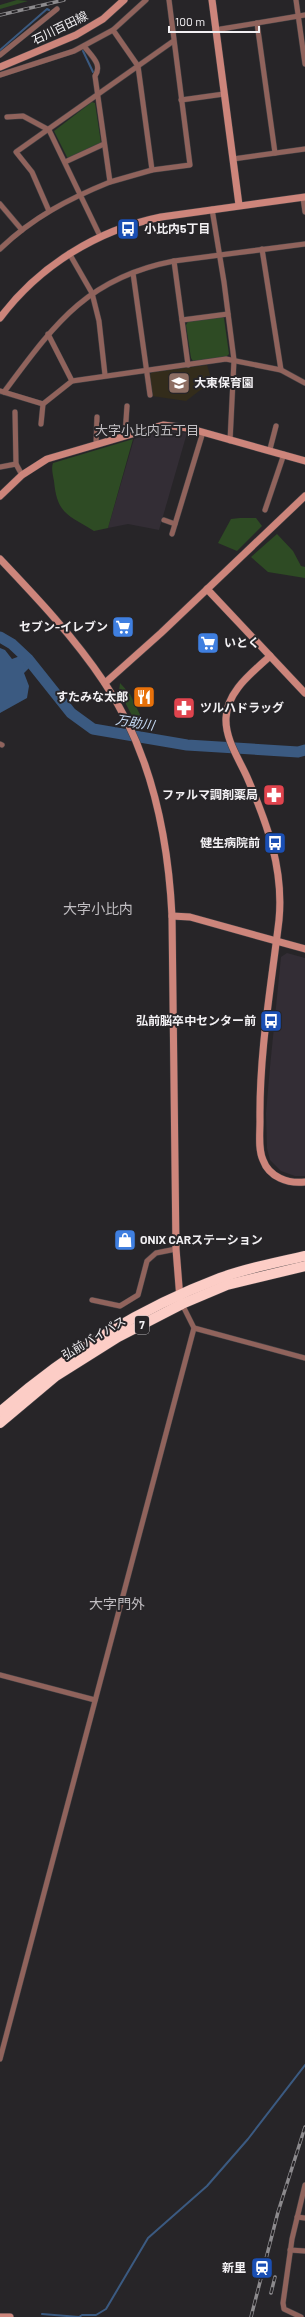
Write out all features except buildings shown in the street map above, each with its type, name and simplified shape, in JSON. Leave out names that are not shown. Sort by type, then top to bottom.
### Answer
[{"type":"highway","name":"弘前バイパス","points":[[0,1423],[28,1398],[87,1356],[180,1300],[220,1278],[305,1256]]},
{"type":"highway","name":"弘前バイパス","points":[[0,1412],[60,1362],[95,1339],[180,1300],[227,1285],[305,1266]]},
{"type":"street","name":"石川百田線","points":[[0,67],[76,35],[103,20],[124,0]]},
{"type":"street","points":[[0,75],[25,65],[74,51],[84,46],[113,30],[146,0]]},
{"type":"street","points":[[0,249],[49,210],[80,194],[110,182],[152,170],[190,165],[172,42],[169,0]]},
{"type":"street","points":[[212,0],[239,205]]},
{"type":"street","points":[[296,0],[305,64]]},
{"type":"street","points":[[0,55],[57,9]]},
{"type":"street","points":[[215,30],[305,15]]},
{"type":"street","points":[[258,23],[276,153]]},
{"type":"street","points":[[113,30],[138,66],[152,170]]},
{"type":"street","points":[[49,210],[32,172],[16,152],[172,42]]},
{"type":"street","points":[[84,46],[99,64],[99,71],[95,76],[110,182]]},
{"type":"street","points":[[181,100],[224,94]]},
{"type":"street","points":[[7,117],[23,116],[49,130],[100,236]]},
{"type":"street","points":[[65,162],[104,144]]},
{"type":"street","points":[[233,159],[305,149]]},
{"type":"street","points":[[0,318],[27,287],[69,253],[100,236],[139,221],[239,205],[304,198],[305,212]]},
{"type":"street","points":[[0,204],[22,230]]},
{"type":"street","points":[[212,209],[220,254],[234,360],[230,441]]},
{"type":"street","points":[[44,404],[2,392],[48,334],[74,306],[92,293],[156,264],[220,254],[305,244]]},
{"type":"street","points":[[262,249],[281,370]]},
{"type":"street","points":[[69,253],[92,293],[99,321],[105,376]]},
{"type":"street","points":[[174,261],[188,365]]},
{"type":"street","points":[[134,273],[150,396]]},
{"type":"street","points":[[182,320],[228,314]]},
{"type":"street","points":[[48,334],[72,381]]},
{"type":"street","points":[[41,424],[44,404],[72,381],[147,369],[234,360],[281,370],[305,383]]},
{"type":"street","points":[[125,435],[127,406]]},
{"type":"street","points":[[15,412],[16,464],[22,475]]},
{"type":"street","points":[[96,444],[97,418]]},
{"type":"street","points":[[0,496],[22,475],[47,459],[163,425],[174,425],[203,432],[230,441],[270,449],[305,461]]},
{"type":"street","points":[[270,449],[276,426]]},
{"type":"street","points":[[172,534],[203,432]]},
{"type":"street","points":[[266,510],[284,454]]},
{"type":"street","points":[[0,467],[16,464]]},
{"type":"street","points":[[105,683],[305,496]]},
{"type":"street","points":[[164,520],[175,524]]},
{"type":"street","points":[[0,559],[55,618],[105,683],[136,741],[163,828],[170,877],[172,916],[176,1249],[180,1300],[194,1328],[0,2059]]},
{"type":"street","points":[[207,589],[305,693]]},
{"type":"street","points":[[270,656],[237,688],[229,703],[226,718],[230,740],[266,823],[274,850],[280,892],[262,1066],[261,1152],[266,1167],[278,1178],[287,1181],[305,1182]]},
{"type":"street","points":[[172,916],[190,917],[305,949]]},
{"type":"street","points":[[92,1300],[120,1306],[138,1295],[147,1261],[156,1252],[176,1249]]},
{"type":"street","points":[[194,1328],[305,1358]]},
{"type":"street","points":[[0,1675],[95,1700]]},
{"type":"street","points":[[301,2317],[284,2309],[283,2302],[290,2250],[305,2185]]},
{"type":"street","points":[[297,2217],[305,2218]]},
{"type":"street","points":[[290,2250],[305,2251]]},
{"type":"street","points":[[0,2317],[10,2317]]},
{"type":"shaded area","name":"大東保育園","points":[[207,365],[211,378],[203,388],[186,401],[152,396],[149,376],[152,372]]},
{"type":"shaded area","points":[[165,430],[187,433],[159,530],[128,524],[108,528],[134,439]]},
{"type":"shaded area","points":[[287,953],[305,958],[305,1176],[295,1176],[281,1171],[270,1160],[267,1148],[266,1113],[281,957]]},
{"type":"green space","points":[[17,0],[28,1],[0,9],[0,5]]},
{"type":"green space","points":[[92,102],[95,103],[101,143],[68,159],[54,131]]},
{"type":"green space","points":[[219,316],[224,318],[229,354],[226,357],[193,361],[191,358],[186,325],[189,320]]},
{"type":"green space","points":[[133,439],[108,528],[94,531],[71,517],[61,507],[56,492],[52,465],[53,463]]},
{"type":"green space","points":[[256,518],[262,526],[237,551],[218,543],[231,519]]},
{"type":"green space","points":[[277,534],[293,551],[301,566],[305,567],[305,578],[268,572],[251,557]]},
{"type":"green space","points":[[120,683],[130,694],[143,721],[138,727],[119,691]]},
{"type":"water","points":[[0,648],[5,650],[12,659],[20,656],[29,668],[24,673],[29,686],[27,698],[0,713]]},
{"type":"waterway","points":[[0,50],[47,9],[49,10]]},
{"type":"waterway","points":[[83,51],[93,72]]},
{"type":"waterway","name":"万助川","points":[[0,637],[12,644],[28,659],[71,713],[93,729],[187,745],[298,752],[305,750]]},
{"type":"waterway","name":"万助川","points":[[24,662],[28,659]]},
{"type":"waterway","points":[[42,2314],[79,2317],[82,2315],[96,2315],[106,2309],[148,2238],[207,2186],[248,2139],[305,2065]]},
{"type":"railway","points":[[0,15],[64,0]]},
{"type":"railway","points":[[251,2317],[278,2212],[305,2127]]},
{"type":"railway","points":[[271,2293],[275,2277]]},
{"type":"place","name":"小比内5丁目","points":[[128,229]]},
{"type":"place","name":"大東保育園","points":[[179,383]]},
{"type":"place","name":"セブン-イレブン","points":[[123,627]]},
{"type":"place","name":"いとく","points":[[208,643]]},
{"type":"place","name":"すたみな太郎","points":[[144,697]]},
{"type":"place","name":"ツルハドラッグ","points":[[184,708]]},
{"type":"place","name":"ファルマ調剤薬局","points":[[274,795]]},
{"type":"place","name":"健生病院前","points":[[275,843]]},
{"type":"place","name":"弘前脳卒中センター前","points":[[271,1021]]},
{"type":"place","name":"ONIX CARステーション","points":[[125,1240]]},
{"type":"place","name":"新里","points":[[262,2268]]},
{"type":"district","name":"大字小比内五丁目","points":[[147,430]]},
{"type":"district","name":"大字小比内","points":[[98,909]]},
{"type":"district","name":"大字門外","points":[[117,1604]]}]
